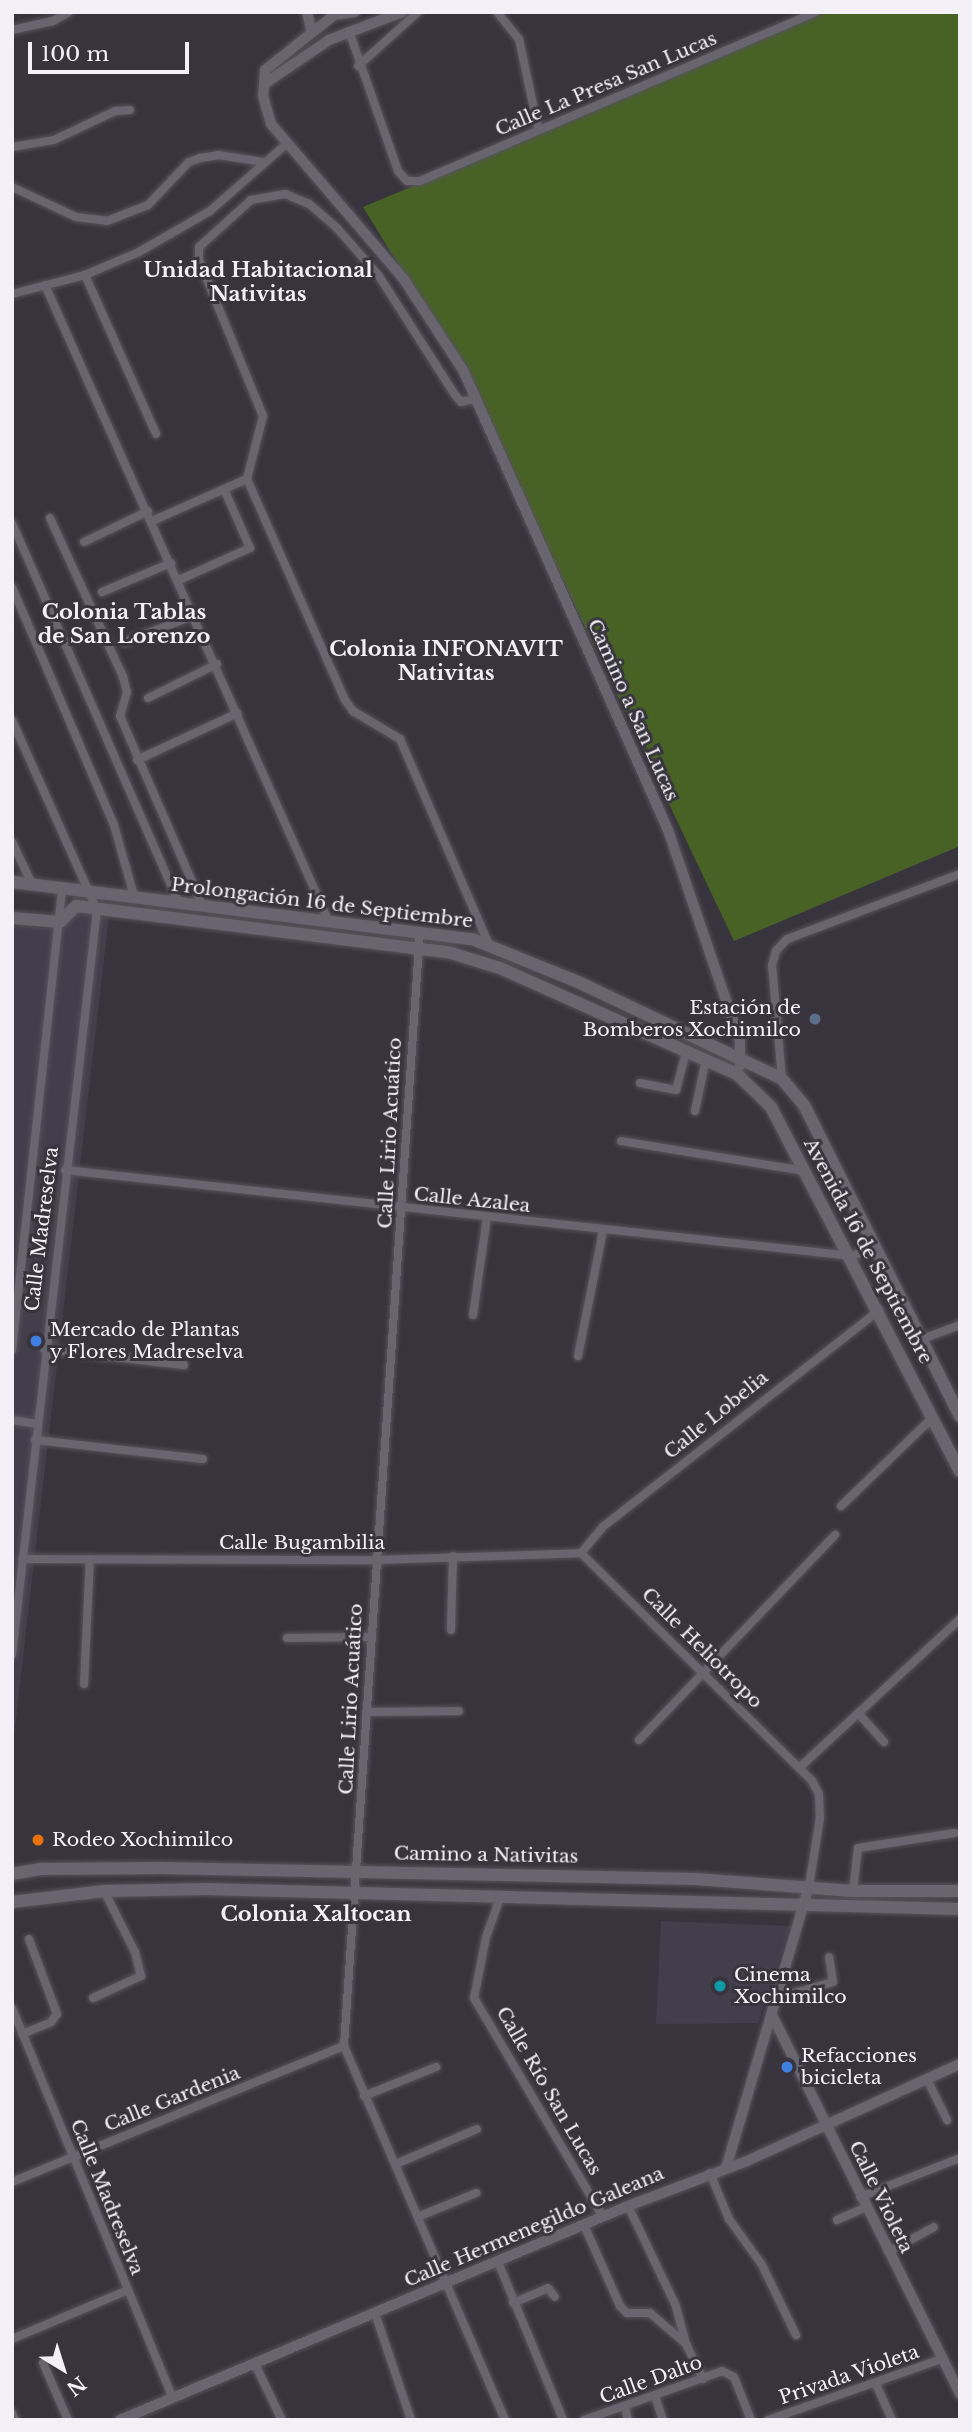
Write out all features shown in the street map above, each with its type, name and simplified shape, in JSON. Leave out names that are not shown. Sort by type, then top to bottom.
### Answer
[{"type":"main road","name":"Prolongación 16 de Septiembre","points":[[12,882],[330,924],[420,931],[489,945],[730,1054]]},
{"type":"main road","name":"Prolongación 16 de Septiembre","points":[[60,922],[76,906],[418,948],[484,961],[722,1066]]},
{"type":"main road","points":[[12,918],[60,922]]},
{"type":"main road","name":"Avenida 16 de Septiembre","points":[[730,1054],[782,1079],[804,1105],[960,1416]]},
{"type":"main road","name":"Avenida 16 de Septiembre","points":[[722,1066],[737,1074],[771,1107],[852,1256],[960,1471]]},
{"type":"main road","name":"Camino a Nativitas","points":[[12,1874],[40,1869],[162,1868],[810,1886],[853,1891],[960,1891]]},
{"type":"main road","points":[[12,1902],[104,1891],[357,1893],[960,1909]]},
{"type":"street","points":[[12,30],[53,22],[69,12]]},
{"type":"street","points":[[307,12],[311,30]]},
{"type":"street","points":[[264,84],[304,57],[349,32],[402,12]]},
{"type":"street","points":[[264,84],[265,70],[329,14],[351,13],[349,32],[358,66],[418,12]]},
{"type":"street","points":[[497,12],[519,39],[538,128]]},
{"type":"street","name":"Calle La Presa San Lucas","points":[[358,66],[398,171],[407,181],[420,181],[538,128],[817,12]]},
{"type":"street","points":[[296,44],[304,57]]},
{"type":"street","name":"Camino a San Lucas","points":[[264,84],[271,124],[285,145],[403,278],[463,370],[668,830],[743,1060]]},
{"type":"street","points":[[12,147],[54,140],[116,111],[130,110]]},
{"type":"street","points":[[12,295],[85,275],[139,252],[199,218],[231,195],[285,145]]},
{"type":"street","points":[[12,187],[76,217],[107,221],[148,205],[189,162],[218,155],[264,162]]},
{"type":"street","points":[[475,399],[461,402],[455,395],[397,301],[337,228],[309,204],[285,194],[251,200],[226,218],[198,253],[262,416],[247,479],[345,701],[353,711],[400,739],[489,945]]},
{"type":"street","points":[[85,275],[156,435]]},
{"type":"street","points":[[46,285],[217,664],[330,924]]},
{"type":"street","points":[[152,521],[247,479]]},
{"type":"street","points":[[179,580],[250,548],[224,489]]},
{"type":"street","points":[[84,542],[148,512]]},
{"type":"street","points":[[50,518],[122,677],[127,692],[120,716],[203,906]]},
{"type":"street","points":[[12,523],[179,904]]},
{"type":"street","points":[[102,592],[171,563]]},
{"type":"street","points":[[12,587],[114,825],[135,899]]},
{"type":"street","points":[[125,642],[195,615]]},
{"type":"street","points":[[148,698],[217,664]]},
{"type":"street","points":[[137,760],[238,713]]},
{"type":"street","points":[[12,720],[97,910]]},
{"type":"street","points":[[12,842],[32,884]]},
{"type":"street","points":[[782,1079],[772,965],[776,951],[786,939],[960,874]]},
{"type":"street","name":"Calle Madreselva","points":[[12,1350],[62,888]]},
{"type":"street","name":"Calle Madreselva","points":[[12,1655],[44,1349],[97,910]]},
{"type":"street","name":"Calle Lirio Acuático","points":[[420,931],[403,1208],[369,1637],[357,1893],[344,2046],[364,2096],[420,2216],[505,2420]]},
{"type":"street","points":[[640,1083],[676,1090],[686,1052]]},
{"type":"street","points":[[695,1111],[706,1059]]},
{"type":"street","points":[[737,1074],[743,1060]]},
{"type":"street","points":[[621,1141],[804,1171]]},
{"type":"street","name":"Calle Azalea","points":[[65,1170],[603,1231],[852,1256],[875,1247]]},
{"type":"street","points":[[473,1315],[487,1217]]},
{"type":"street","points":[[578,1356],[603,1231]]},
{"type":"street","name":"Calle Lobelia","points":[[581,1553],[604,1526],[879,1310]]},
{"type":"street","points":[[922,1339],[960,1325]]},
{"type":"street","points":[[44,1349],[184,1365]]},
{"type":"street","points":[[841,1506],[932,1418]]},
{"type":"street","points":[[12,1420],[36,1424]]},
{"type":"street","points":[[35,1440],[203,1459]]},
{"type":"street","points":[[639,1740],[835,1535]]},
{"type":"street","name":"Calle Bugambilia","points":[[22,1559],[375,1560],[581,1553]]},
{"type":"street","name":"Calle Heliotropo","points":[[581,1553],[799,1768],[819,1794],[820,1818],[810,1886],[726,2168]]},
{"type":"street","points":[[451,1630],[453,1556]]},
{"type":"street","points":[[83,1684],[90,1559]]},
{"type":"street","points":[[799,1768],[960,1619]]},
{"type":"street","points":[[287,1638],[369,1637]]},
{"type":"street","points":[[366,1712],[459,1711]]},
{"type":"street","points":[[858,1713],[884,1742]]},
{"type":"street","points":[[853,1891],[858,1848],[955,1833]]},
{"type":"street","points":[[93,1998],[141,1976],[135,1952],[104,1891]]},
{"type":"street","name":"Calle Río San Lucas","points":[[500,1898],[486,1937],[474,1998],[603,2217]]},
{"type":"street","points":[[22,2034],[51,2022],[57,2014],[29,1939]]},
{"type":"street","points":[[776,1998],[833,1982],[829,1957]]},
{"type":"street","name":"Calle Madreselva","points":[[12,2008],[173,2398]]},
{"type":"street","name":"Calle Violeta","points":[[772,2015],[959,2391]]},
{"type":"street","name":"Calle Gardenia","points":[[12,2182],[344,2046]]},
{"type":"street","name":"Calle Hermenegildo Galeana","points":[[120,2420],[150,2414],[173,2398],[628,2206],[826,2126],[960,2064]]},
{"type":"street","points":[[364,2096],[436,2067]]},
{"type":"street","points":[[928,2079],[947,2120]]},
{"type":"street","points":[[396,2164],[477,2129]]},
{"type":"street","points":[[837,2220],[863,2202],[960,2158]]},
{"type":"street","points":[[710,2173],[729,2219],[762,2264],[796,2335]]},
{"type":"street","points":[[420,2216],[476,2193]]},
{"type":"street","points":[[628,2206],[684,2325],[686,2344],[704,2379]]},
{"type":"street","points":[[584,2225],[620,2306],[627,2313],[650,2313],[686,2344]]},
{"type":"street","points":[[888,2252],[934,2227]]},
{"type":"street","points":[[498,2262],[563,2420]]},
{"type":"street","points":[[513,2303],[548,2288],[555,2297]]},
{"type":"street","points":[[12,2339],[128,2290]]},
{"type":"street","points":[[375,2313],[411,2420]]},
{"type":"street","name":"Privada Violeta","points":[[768,2420],[941,2359]]},
{"type":"street","points":[[43,2363],[68,2420]]},
{"type":"street","points":[[255,2364],[282,2420]]},
{"type":"street","name":"Calle Dalto","points":[[584,2420],[728,2372],[751,2420]]},
{"type":"street","points":[[876,2384],[892,2420]]},
{"type":"street","points":[[655,2396],[663,2420]]},
{"type":"street","points":[[625,2407],[628,2420]]},
{"type":"street","points":[[12,2413],[15,2420]]},
{"type":"shaded area","name":"Mercado de Plantas y Flores Madreselva","points":[[72,913],[109,917],[12,1753],[12,925],[62,930]]},
{"type":"shaded area","points":[[661,1921],[790,1926],[758,2023],[656,2024]]},
{"type":"green space","points":[[827,12],[960,12],[960,846],[734,941],[463,370],[363,207]]},
{"type":"place","name":"Estación de Bomberos Xochimilco","points":[[815,1019]]},
{"type":"place","name":"Mercado de Plantas y Flores Madreselva","points":[[36,1341]]},
{"type":"place","name":"Rodeo Xochimilco","points":[[38,1840]]},
{"type":"place","name":"Cinema Xochimilco","points":[[720,1986]]},
{"type":"place","name":"Refacciones bicicleta","points":[[787,2067]]},
{"type":"district","name":"Unidad Habitacional Nativitas","points":[[258,282]]},
{"type":"district","name":"Colonia Tablas de San Lorenzo","points":[[124,624]]},
{"type":"district","name":"Colonia INFONAVIT Nativitas","points":[[446,661]]},
{"type":"district","name":"Colonia Xaltocan","points":[[316,1914]]}]
